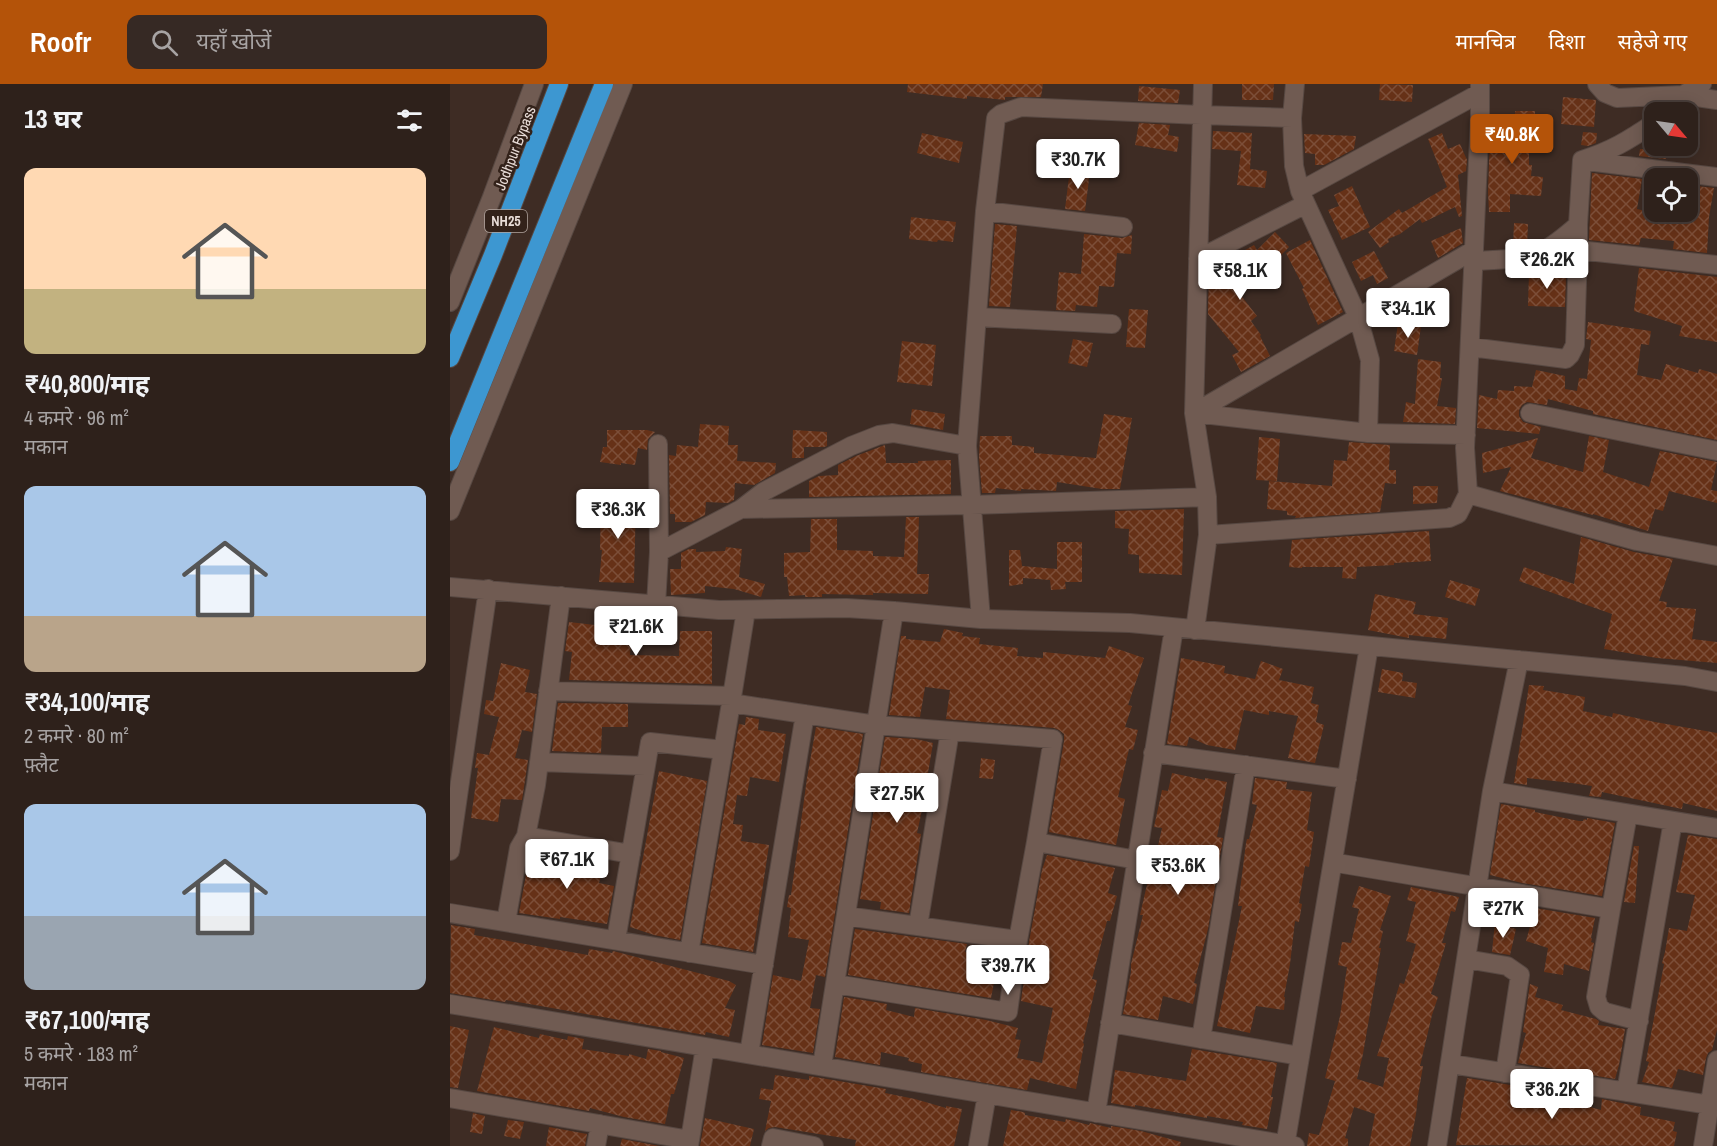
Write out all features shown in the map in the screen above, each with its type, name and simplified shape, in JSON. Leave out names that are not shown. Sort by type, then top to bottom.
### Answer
[{"type":"highway","name":"Jodhpur Bypass","points":[[450,358],[493,255],[559,84]]},
{"type":"highway","points":[[450,462],[604,84]]},
{"type":"street","points":[[450,302],[534,84]]},
{"type":"street","points":[[450,511],[623,84]]},
{"type":"street","points":[[1195,630],[1208,535],[1207,497],[1194,412],[1203,84]]},
{"type":"street","points":[[1295,84],[1292,118],[1294,166],[1303,198],[1358,317],[1370,360],[1368,434]]},
{"type":"street","points":[[1597,84],[1605,93],[1617,98],[1683,95],[1717,100]]},
{"type":"street","points":[[1676,102],[1683,95],[1702,84]]},
{"type":"street","points":[[1198,259],[1303,198],[1480,89]]},
{"type":"street","points":[[1208,535],[1449,519],[1458,514],[1468,494],[1466,435],[1480,89]]},
{"type":"street","points":[[981,619],[966,446],[996,118],[1021,107],[1292,118]]},
{"type":"street","points":[[1582,160],[1625,144],[1644,130]]},
{"type":"street","points":[[1470,348],[1566,359],[1570,355],[1575,345],[1582,160]]},
{"type":"street","points":[[1582,160],[1717,177]]},
{"type":"street","points":[[986,211],[1123,227]]},
{"type":"street","points":[[1194,412],[1358,317],[1474,255],[1517,258],[1538,254],[1578,225]]},
{"type":"street","points":[[1578,249],[1717,265]]},
{"type":"street","points":[[977,317],[1112,324]]},
{"type":"street","points":[[1194,412],[1368,434],[1466,435]]},
{"type":"street","points":[[1530,413],[1717,452]]},
{"type":"street","points":[[659,552],[741,509],[763,492],[879,435],[893,433],[966,446]]},
{"type":"street","points":[[656,605],[659,552],[658,444]]},
{"type":"street","points":[[1468,494],[1637,541],[1717,556]]},
{"type":"street","points":[[741,509],[971,505],[1207,497]]},
{"type":"street","points":[[450,587],[719,610],[846,608],[894,610],[981,619],[1130,624],[1685,676],[1717,682]]},
{"type":"street","points":[[450,851],[488,590]]},
{"type":"street","points":[[506,922],[519,848],[526,836],[539,762],[561,596]]},
{"type":"street","points":[[689,952],[746,610]]},
{"type":"street","points":[[822,1066],[894,610]]},
{"type":"street","points":[[1096,1113],[1174,628]]},
{"type":"street","points":[[1290,1146],[1300,1056],[1347,779],[1374,647]]},
{"type":"street","points":[[1290,1146],[1343,864],[1374,647]]},
{"type":"street","points":[[1437,1146],[1492,791],[1519,660]]},
{"type":"street","points":[[1685,676],[1717,675]]},
{"type":"street","points":[[548,691],[732,699],[876,725],[1053,739],[1008,1011],[835,984]]},
{"type":"street","points":[[749,1054],[805,714]]},
{"type":"street","points":[[918,926],[950,731]]},
{"type":"street","points":[[616,940],[650,742],[723,750]]},
{"type":"street","points":[[1154,753],[1347,779]]},
{"type":"street","points":[[539,762],[645,766]]},
{"type":"street","points":[[1200,1039],[1246,765]]},
{"type":"street","points":[[1492,791],[1717,828]]},
{"type":"street","points":[[1628,814],[1596,998],[1599,1007],[1605,1012],[1639,1021]]},
{"type":"street","points":[[1626,1092],[1673,821]]},
{"type":"street","points":[[526,836],[631,854]]},
{"type":"street","points":[[1036,842],[1137,860]]},
{"type":"street","points":[[1343,864],[1611,909]]},
{"type":"street","points":[[450,913],[764,965]]},
{"type":"street","points":[[846,916],[1018,940]]},
{"type":"street","points":[[1466,959],[1508,966],[1520,975],[1505,1073]]},
{"type":"street","points":[[450,1004],[1096,1113],[1188,1137],[1290,1146]]},
{"type":"street","points":[[1110,1023],[1300,1056]]},
{"type":"street","points":[[450,1098],[600,1124],[689,1143],[705,1047]]},
{"type":"street","points":[[1703,1146],[1717,1060]]},
{"type":"street","points":[[1451,1064],[1710,1105]]},
{"type":"street","points":[[978,1146],[987,1094]]},
{"type":"street","points":[[596,1146],[600,1124]]},
{"type":"street","points":[[771,1146],[772,1138],[814,1146]]},
{"type":"building","points":[[908,84],[1043,84],[1041,97],[1005,97],[1005,100],[967,96],[967,99],[907,92]]},
{"type":"building","points":[[1242,84],[1274,84],[1273,100],[1242,100]]},
{"type":"building","points":[[1380,84],[1413,85],[1412,102],[1379,100]]},
{"type":"building","points":[[1139,86],[1180,90],[1178,103],[1138,101]]},
{"type":"building","points":[[1563,97],[1596,100],[1594,127],[1561,124]]},
{"type":"building","points":[[1515,111],[1535,111],[1535,139],[1529,138],[1529,165],[1532,165],[1531,176],[1543,177],[1541,196],[1510,194],[1510,212],[1489,212],[1490,137],[1515,137]]},
{"type":"building","points":[[1139,123],[1170,125],[1168,135],[1179,137],[1177,152],[1135,145]]},
{"type":"building","points":[[1213,131],[1252,133],[1250,169],[1267,171],[1265,188],[1237,185],[1241,151],[1212,149]]},
{"type":"building","points":[[1583,132],[1597,133],[1596,143],[1588,146],[1581,145]]},
{"type":"building","points":[[922,133],[963,142],[959,163],[917,153]]},
{"type":"building","points":[[1442,133],[1448,149],[1460,144],[1467,160],[1466,171],[1458,175],[1462,216],[1459,217],[1455,207],[1422,223],[1420,219],[1400,234],[1388,239],[1389,242],[1380,248],[1368,232],[1399,209],[1402,213],[1447,187],[1428,139]]},
{"type":"building","points":[[1304,134],[1356,136],[1354,149],[1324,165],[1315,165],[1315,154],[1305,153]]},
{"type":"building","points":[[1640,149],[1644,149],[1644,156],[1666,156],[1666,159],[1639,156]]},
{"type":"building","points":[[1070,169],[1090,171],[1085,211],[1065,209]]},
{"type":"building","points":[[1592,173],[1642,179],[1637,209],[1644,211],[1644,222],[1698,222],[1698,186],[1714,188],[1709,217],[1707,253],[1673,249],[1674,241],[1641,238],[1639,245],[1589,240]]},
{"type":"building","points":[[1352,186],[1370,227],[1342,240],[1328,210],[1339,206],[1334,195]]},
{"type":"building","points":[[911,217],[956,222],[953,242],[909,239]]},
{"type":"building","points":[[1514,223],[1528,224],[1527,245],[1513,247]]},
{"type":"building","points":[[995,224],[1017,226],[1010,307],[989,306]]},
{"type":"building","points":[[1461,228],[1463,243],[1438,258],[1431,241]]},
{"type":"building","points":[[1275,232],[1289,247],[1280,256],[1278,254],[1232,284],[1257,316],[1251,321],[1261,335],[1270,356],[1241,372],[1232,355],[1239,352],[1208,314],[1209,268],[1254,245],[1257,250]]},
{"type":"building","points":[[1084,234],[1122,238],[1132,235],[1131,254],[1117,253],[1114,287],[1099,286],[1097,307],[1076,305],[1075,311],[1056,310],[1059,272],[1081,274]]},
{"type":"building","points":[[1310,240],[1343,312],[1318,325],[1302,289],[1304,288],[1286,253]]},
{"type":"building","points":[[1374,251],[1388,278],[1377,284],[1373,275],[1361,281],[1352,262]]},
{"type":"building","points":[[1639,268],[1717,277],[1717,342],[1679,336],[1682,326],[1634,311]]},
{"type":"building","points":[[1529,273],[1566,274],[1565,307],[1528,306]]},
{"type":"building","points":[[1129,309],[1148,310],[1145,348],[1126,347]]},
{"type":"building","points":[[1588,322],[1651,331],[1649,345],[1641,344],[1637,375],[1661,380],[1666,364],[1698,373],[1699,369],[1717,374],[1717,440],[1593,414],[1593,411],[1548,399],[1547,405],[1527,402],[1519,410],[1519,416],[1523,422],[1541,427],[1539,434],[1477,428],[1479,395],[1497,399],[1498,390],[1514,391],[1514,386],[1532,387],[1536,370],[1565,376],[1565,389],[1577,391],[1579,378],[1587,379],[1591,340],[1586,339]]},
{"type":"building","points":[[1398,323],[1421,326],[1417,355],[1394,351]]},
{"type":"building","points":[[1073,339],[1093,343],[1087,367],[1068,363]]},
{"type":"building","points":[[902,341],[936,345],[932,386],[897,382]]},
{"type":"building","points":[[1418,359],[1441,362],[1440,378],[1442,378],[1437,406],[1456,408],[1455,424],[1403,422],[1406,402],[1415,404]]},
{"type":"building","points":[[912,409],[945,414],[943,430],[910,424]]},
{"type":"building","points":[[1104,414],[1132,418],[1120,489],[1102,489],[1057,482],[1056,491],[996,488],[995,493],[982,493],[980,436],[1012,436],[1012,445],[1034,447],[1034,453],[1096,458]]},
{"type":"building","points":[[700,424],[729,426],[728,445],[738,445],[737,461],[776,463],[775,473],[754,485],[735,483],[734,500],[728,503],[706,502],[705,515],[691,522],[675,522],[675,514],[670,514],[669,455],[676,456],[677,445],[698,447]]},
{"type":"building","points":[[607,430],[655,432],[648,439],[647,450],[638,448],[635,465],[621,463],[621,465],[600,462],[603,447],[607,447]]},
{"type":"building","points":[[793,430],[827,432],[827,446],[804,447],[804,458],[792,458]]},
{"type":"building","points":[[1589,436],[1609,440],[1603,472],[1649,487],[1660,451],[1717,462],[1711,490],[1717,491],[1717,503],[1669,491],[1663,511],[1655,509],[1648,531],[1593,514],[1500,491],[1511,467],[1483,473],[1482,453],[1538,438],[1531,458],[1583,472]]},
{"type":"building","points":[[1259,437],[1280,439],[1277,481],[1256,480]]},
{"type":"building","points":[[1349,442],[1390,445],[1389,470],[1396,470],[1396,484],[1385,483],[1380,512],[1295,518],[1296,516],[1287,515],[1287,511],[1267,509],[1269,481],[1332,486],[1334,460],[1347,461]]},
{"type":"building","points":[[885,445],[886,463],[951,460],[951,494],[809,497],[809,481],[819,476],[838,475],[838,465]]},
{"type":"building","points":[[1413,486],[1438,486],[1437,503],[1413,504]]},
{"type":"building","points":[[601,498],[636,499],[634,583],[599,582],[602,550],[600,550]]},
{"type":"building","points":[[1184,509],[1182,575],[1139,573],[1139,555],[1128,554],[1129,529],[1115,528],[1115,511]]},
{"type":"building","points":[[906,517],[919,517],[917,574],[929,574],[928,594],[789,596],[787,577],[784,577],[784,553],[810,552],[811,519],[837,519],[837,550],[873,551],[873,556],[904,557]]},
{"type":"building","points":[[1429,531],[1431,561],[1357,567],[1356,579],[1342,578],[1343,567],[1289,567],[1292,540]]},
{"type":"building","points":[[1581,537],[1634,552],[1673,559],[1659,601],[1667,602],[1666,607],[1696,609],[1692,639],[1717,642],[1717,663],[1657,658],[1604,649],[1612,614],[1519,581],[1524,567],[1574,584]]},
{"type":"building","points":[[1057,542],[1082,542],[1082,582],[1065,582],[1066,589],[1051,590],[1050,580],[1023,578],[1023,584],[1009,586],[1009,550],[1020,550],[1022,566],[1057,569]]},
{"type":"building","points":[[726,547],[742,549],[739,577],[765,584],[761,597],[734,589],[705,586],[705,593],[671,595],[670,569],[681,569],[681,553],[689,549],[696,549],[696,552],[725,551]]},
{"type":"building","points":[[1450,580],[1480,589],[1475,606],[1445,597]]},
{"type":"building","points":[[1375,594],[1416,602],[1413,614],[1448,618],[1446,639],[1409,635],[1409,638],[1368,630]]},
{"type":"building","points":[[569,622],[632,625],[630,655],[679,656],[680,631],[712,631],[712,684],[569,680],[572,652],[565,651]]},
{"type":"building","points":[[944,629],[963,633],[962,636],[980,638],[979,644],[1018,648],[1017,656],[1043,658],[1043,652],[1105,658],[1109,646],[1144,658],[1128,705],[1132,706],[1125,727],[1138,730],[1133,750],[1129,749],[1118,797],[1125,799],[1116,845],[1049,832],[1064,741],[1064,734],[1059,730],[946,719],[950,690],[925,687],[920,717],[889,715],[901,636],[906,636],[906,639],[940,642]]},
{"type":"building","points":[[1181,658],[1225,666],[1224,673],[1255,679],[1261,661],[1283,669],[1279,680],[1314,687],[1311,703],[1319,705],[1316,722],[1324,725],[1315,763],[1288,758],[1298,716],[1269,711],[1269,715],[1244,710],[1235,750],[1207,745],[1189,737],[1187,746],[1167,744]]},
{"type":"building","points":[[501,663],[530,670],[525,692],[537,694],[532,732],[522,730],[515,758],[528,760],[522,800],[501,799],[498,822],[471,818],[478,768],[475,768],[477,753],[489,755],[499,717],[484,714],[486,700],[493,701]]},
{"type":"building","points":[[1382,669],[1403,673],[1402,681],[1417,683],[1415,698],[1378,692]]},
{"type":"building","points":[[1529,685],[1544,686],[1543,690],[1585,697],[1583,711],[1612,717],[1613,713],[1717,733],[1717,811],[1683,803],[1682,809],[1602,792],[1601,797],[1589,796],[1592,786],[1572,783],[1527,778],[1527,785],[1514,783]]},
{"type":"building","points":[[558,703],[628,704],[628,727],[602,727],[601,753],[552,751]]},
{"type":"building","points":[[746,717],[759,719],[758,730],[786,734],[779,782],[750,777],[747,796],[737,795],[733,824],[743,825],[741,841],[769,845],[753,952],[702,943],[739,724],[745,725]]},
{"type":"building","points":[[816,727],[863,734],[825,977],[816,975],[810,1008],[820,1009],[813,1053],[762,1045],[773,975],[801,981],[809,940],[788,937],[791,908],[787,907],[789,895],[791,895]]},
{"type":"building","points":[[885,737],[916,739],[933,743],[917,833],[921,834],[909,913],[880,909],[881,902],[860,899]]},
{"type":"building","points":[[981,758],[995,760],[993,779],[979,778]]},
{"type":"building","points":[[659,771],[707,781],[680,940],[630,927]]},
{"type":"building","points":[[1172,773],[1227,782],[1217,837],[1223,838],[1208,929],[1194,983],[1197,984],[1193,1004],[1163,996],[1158,1020],[1123,1014],[1131,964],[1143,915],[1140,915],[1162,828],[1154,827],[1162,790],[1168,791]]},
{"type":"building","points":[[1255,778],[1287,782],[1286,789],[1312,792],[1307,830],[1314,832],[1309,867],[1305,866],[1299,903],[1302,904],[1299,922],[1295,921],[1284,1010],[1256,1006],[1250,1033],[1217,1026],[1242,906],[1238,906],[1246,843],[1257,805],[1252,804]]},
{"type":"building","points":[[1501,804],[1579,821],[1587,820],[1587,818],[1615,823],[1602,896],[1522,883],[1490,875]]},
{"type":"building","points":[[1688,835],[1717,839],[1717,1030],[1712,1050],[1706,1058],[1703,1075],[1678,1069],[1672,1088],[1642,1082],[1649,1062],[1646,1061],[1669,928],[1687,931],[1695,895],[1676,892]]},
{"type":"building","points":[[1634,846],[1639,846],[1635,903],[1624,902]]},
{"type":"building","points":[[555,852],[589,859],[588,864],[603,868],[599,883],[614,886],[607,924],[519,913],[526,875],[538,878],[543,853],[554,856]]},
{"type":"building","points":[[1047,855],[1115,868],[1108,893],[1117,896],[1110,921],[1107,921],[1092,979],[1097,980],[1083,1043],[1076,1089],[1030,1078],[1027,1090],[921,1072],[922,1064],[908,1061],[909,1058],[881,1052],[880,1065],[835,1057],[844,997],[887,1004],[886,1010],[914,1017],[915,1008],[1018,1028],[1015,1039],[1021,1040],[1017,1058],[1042,1063],[1053,1008],[1021,1001],[1029,942],[1042,870]]},
{"type":"building","points":[[1359,886],[1391,896],[1380,930],[1383,931],[1379,948],[1381,948],[1357,1079],[1383,1087],[1389,1058],[1377,1056],[1400,983],[1404,984],[1416,944],[1406,941],[1416,902],[1407,900],[1411,887],[1459,897],[1455,912],[1451,911],[1442,943],[1446,943],[1431,994],[1438,997],[1420,1066],[1423,1066],[1410,1146],[1369,1146],[1375,1114],[1354,1107],[1345,1138],[1348,1139],[1348,1146],[1307,1146],[1309,1133],[1319,1135],[1335,1081],[1325,1078],[1340,1016],[1347,967],[1338,965],[1342,942],[1351,943],[1359,909],[1352,907]]},
{"type":"building","points":[[1535,908],[1595,918],[1591,938],[1591,942],[1594,943],[1589,971],[1564,964],[1563,975],[1544,972],[1548,948],[1526,941]]},
{"type":"building","points":[[1495,922],[1516,929],[1510,955],[1492,952]]},
{"type":"building","points":[[451,925],[475,929],[474,935],[588,955],[589,949],[612,953],[613,951],[729,981],[736,985],[725,1008],[735,1010],[729,1037],[706,1032],[705,1035],[506,1000],[505,1002],[450,993]]},
{"type":"building","points":[[855,929],[967,944],[965,952],[986,957],[982,975],[995,978],[991,998],[848,975]]},
{"type":"building","points":[[1530,984],[1538,987],[1535,997],[1563,1005],[1561,1010],[1596,1019],[1599,1021],[1598,1025],[1625,1029],[1615,1079],[1518,1063],[1526,1033],[1523,1032]]},
{"type":"building","points":[[450,1026],[469,1030],[458,1088],[450,1087]]},
{"type":"building","points":[[494,1027],[539,1038],[540,1034],[567,1040],[568,1036],[584,1039],[582,1049],[629,1056],[629,1054],[646,1059],[648,1049],[684,1058],[674,1094],[671,1094],[665,1124],[590,1108],[589,1111],[477,1091]]},
{"type":"building","points":[[1192,1049],[1277,1063],[1267,1129],[1207,1116],[1207,1118],[1111,1103],[1115,1070],[1186,1081]]},
{"type":"building","points":[[775,1075],[809,1080],[809,1076],[886,1089],[885,1093],[946,1108],[946,1106],[962,1109],[954,1146],[855,1146],[856,1140],[775,1127],[765,1131],[771,1101],[759,1099],[761,1088],[773,1090]]},
{"type":"building","points":[[1467,1078],[1547,1091],[1546,1095],[1601,1110],[1602,1099],[1641,1107],[1640,1115],[1675,1122],[1673,1131],[1677,1132],[1674,1146],[1456,1145]]},
{"type":"building","points":[[1011,1110],[1023,1112],[1025,1115],[1065,1122],[1066,1119],[1089,1125],[1090,1123],[1141,1131],[1181,1142],[1180,1146],[1003,1146]]},
{"type":"building","points":[[473,1113],[485,1116],[482,1134],[470,1132]]},
{"type":"building","points":[[705,1118],[754,1129],[750,1146],[700,1146]]},
{"type":"building","points":[[508,1120],[524,1122],[520,1139],[504,1136]]},
{"type":"building","points":[[549,1127],[587,1134],[585,1146],[546,1146]]},
{"type":"building","points":[[622,1139],[659,1146],[620,1146]]}]
